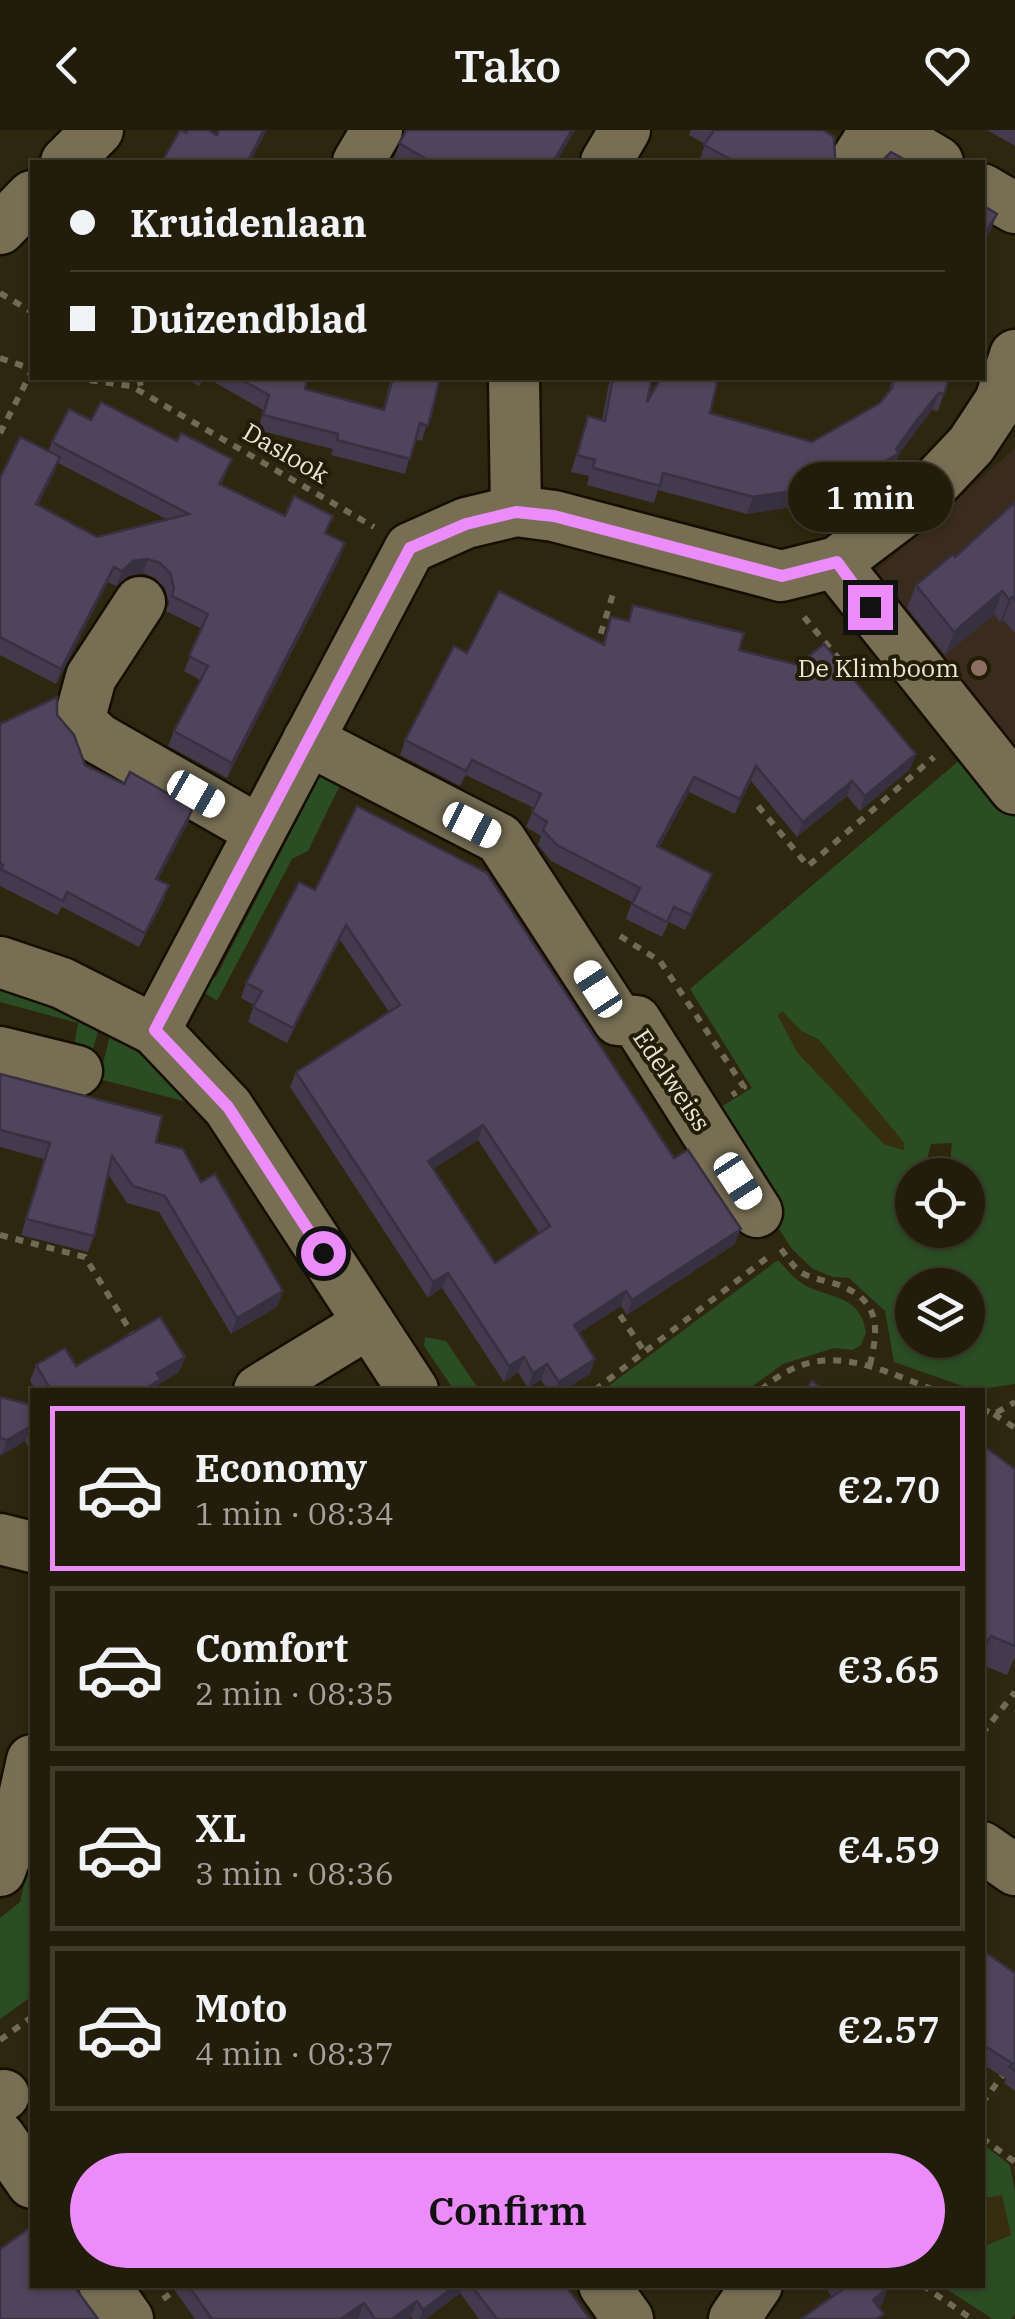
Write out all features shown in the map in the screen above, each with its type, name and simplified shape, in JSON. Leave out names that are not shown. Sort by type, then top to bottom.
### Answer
[{"type":"street","points":[[68,160],[98,130]]},
{"type":"street","points":[[359,160],[377,130]]},
{"type":"street","points":[[607,160],[625,130]]},
{"type":"street","points":[[856,160],[875,130]]},
{"type":"street","points":[[884,130],[935,160]]},
{"type":"street","points":[[985,191],[1015,208]]},
{"type":"street","points":[[0,229],[30,198]]},
{"type":"street","points":[[155,1030],[410,548],[466,524],[516,512],[554,516],[782,576],[837,562],[919,500],[971,445],[1000,401],[1015,355]]},
{"type":"street","points":[[514,380],[516,512]]},
{"type":"street","points":[[837,562],[1015,789]]},
{"type":"street","points":[[140,602],[91,677],[79,721],[99,739],[260,831]]},
{"type":"street","name":"Edelweiss","points":[[308,740],[500,840],[618,1020],[636,1022],[769,1230]]},
{"type":"street","points":[[0,962],[62,983],[155,1030],[228,1107],[412,1388]]},
{"type":"street","points":[[0,1052],[77,1070]]},
{"type":"street","points":[[261,1388],[369,1324]]},
{"type":"street","points":[[0,1539],[30,1547]]},
{"type":"street","points":[[0,1872],[18,1823],[30,1769]]},
{"type":"street","points":[[985,1849],[1015,1870]]},
{"type":"street","points":[[106,2288],[128,2319]]},
{"type":"street","points":[[606,2288],[628,2319]]},
{"type":"street","points":[[734,2319],[754,2288]]},
{"type":"path","points":[[0,293],[30,311]]},
{"type":"path","points":[[0,358],[30,369]]},
{"type":"path","points":[[0,433],[30,374]]},
{"type":"path","name":"Daslook","points":[[88,380],[131,386],[410,548]]},
{"type":"path","points":[[139,380],[142,392]]},
{"type":"path","points":[[592,664],[612,594]]},
{"type":"path","points":[[758,806],[808,866],[940,752]]},
{"type":"path","points":[[597,1388],[644,1351],[769,1230],[798,1271],[848,1289],[865,1302],[874,1316],[877,1334],[870,1365]]},
{"type":"path","points":[[0,1236],[85,1257],[146,1356]]},
{"type":"path","points":[[600,1286],[644,1351]]},
{"type":"path","points":[[762,1388],[781,1372],[835,1358],[870,1365],[929,1388]]},
{"type":"path","points":[[994,1414],[1015,1402]]},
{"type":"path","points":[[985,1410],[1015,1428]]},
{"type":"path","points":[[985,1730],[1015,1692]]},
{"type":"path","points":[[0,2040],[30,2018]]},
{"type":"path","points":[[985,2099],[1015,2059]]},
{"type":"path","points":[[985,2140],[1015,2162]]},
{"type":"path","points":[[926,2288],[972,2319]]},
{"type":"shaded area","name":"De Klimboom","points":[[1015,448],[1015,759],[871,576]]},
{"type":"green space","points":[[968,753],[1015,808],[1015,1384],[968,1388],[894,1362],[885,1311],[849,1278],[813,1269],[792,1249],[709,1123],[716,1110],[752,1088],[690,989]],"holes":[[[783,1012],[801,1031],[819,1040],[904,1143],[885,1145],[798,1053],[778,1016]]]},
{"type":"green space","points":[[317,775],[343,779],[308,851],[292,859],[217,1001],[192,985],[216,977],[305,805],[300,788]]},
{"type":"green space","points":[[0,989],[46,1001],[100,1024],[91,1057],[73,1052],[78,1023],[0,1002]]},
{"type":"green space","points":[[111,1031],[151,1058],[193,1099],[187,1102],[99,1079]]},
{"type":"green space","points":[[778,1260],[804,1285],[853,1306],[866,1333],[861,1345],[853,1350],[834,1348],[783,1364],[750,1388],[606,1388]]},
{"type":"green space","points":[[425,1337],[446,1341],[478,1388],[453,1388],[424,1346]]},
{"type":"green space","points":[[30,1857],[30,1997],[0,2019],[0,1918],[20,1902]]},
{"type":"green space","points":[[985,2146],[1010,2165],[1015,2192],[1015,2314],[1011,2319],[993,2319],[945,2288],[985,2288]]},
{"type":"sand","points":[[782,1011],[801,1031],[819,1040],[904,1143],[904,1150],[885,1145],[798,1053],[778,1016]]},
{"type":"sand","points":[[1002,2195],[1011,2235],[985,2246],[985,2198]]},
{"type":"building","points":[[180,130],[208,130],[217,135],[219,130],[264,130],[248,160],[163,160]]},
{"type":"building","points":[[407,130],[572,130],[554,160],[428,160],[399,143]]},
{"type":"building","points":[[714,130],[823,130],[834,137],[838,160],[732,160],[704,145]]},
{"type":"building","points":[[891,152],[905,160],[883,160]]},
{"type":"building","points":[[985,207],[997,214],[985,233]]},
{"type":"building","points":[[242,380],[307,380],[305,389],[384,410],[392,380],[440,380],[428,426],[420,423],[410,459],[337,440],[338,434],[263,415],[269,395]]},
{"type":"building","points":[[613,380],[652,380],[647,402],[660,380],[718,380],[710,413],[812,442],[880,403],[894,380],[948,380],[944,394],[939,393],[896,449],[899,453],[839,489],[836,484],[753,497],[663,473],[660,486],[593,468],[595,460],[577,455],[588,416],[605,421]]},
{"type":"building","points":[[101,402],[177,441],[181,433],[232,459],[219,484],[285,516],[294,496],[333,516],[325,533],[345,543],[232,763],[174,731],[208,666],[189,656],[208,614],[172,596],[170,573],[160,563],[148,559],[133,561],[122,571],[114,567],[61,669],[0,637],[0,478],[20,437],[60,457],[36,504],[97,537],[189,514],[52,442],[69,409],[91,420]]},
{"type":"building","points":[[1015,502],[1015,600],[1002,591],[954,632],[916,585],[953,554],[955,557]]},
{"type":"building","points":[[499,591],[604,645],[611,617],[629,621],[633,605],[744,633],[739,650],[798,665],[824,644],[916,754],[865,796],[852,781],[803,822],[756,766],[740,799],[694,777],[657,846],[712,874],[691,915],[674,907],[667,922],[632,904],[640,888],[557,845],[543,830],[547,822],[532,812],[541,794],[472,760],[466,771],[405,740],[454,646],[467,653]]},
{"type":"building","points":[[57,697],[57,715],[74,735],[85,765],[124,784],[130,772],[193,808],[156,879],[169,885],[145,933],[67,892],[63,901],[1,869],[0,724]]},
{"type":"building","points":[[357,806],[487,873],[674,1158],[688,1150],[741,1229],[632,1300],[626,1291],[574,1325],[595,1359],[559,1382],[547,1364],[533,1373],[524,1357],[509,1366],[448,1273],[433,1282],[296,1072],[400,1005],[346,925],[293,1028],[253,1007],[262,991],[246,983],[299,882],[315,890]],"holes":[[[483,1125],[550,1226],[495,1263],[428,1161]]]},
{"type":"building","points":[[0,1074],[162,1116],[156,1142],[183,1149],[201,1182],[215,1174],[283,1291],[237,1318],[165,1196],[133,1186],[112,1156],[94,1236],[26,1219],[50,1143],[0,1130]]},
{"type":"building","points":[[160,1317],[185,1357],[157,1373],[161,1379],[146,1388],[50,1388],[36,1365],[65,1348],[76,1366]]},
{"type":"building","points":[[0,1397],[30,1404],[30,1427],[7,1440],[0,1438]]},
{"type":"building","points":[[985,1447],[1015,1469],[1015,1646],[991,1636],[985,1645]]},
{"type":"building","points":[[985,1952],[1015,1973],[1015,2071],[1010,2067],[1013,2064],[985,2046]]},
{"type":"building","points":[[30,2228],[30,2288],[75,2288],[98,2319],[0,2319],[0,2249]]},
{"type":"building","points":[[190,2288],[452,2288],[423,2310],[417,2301],[392,2319],[375,2319],[364,2303],[341,2319],[212,2319]]},
{"type":"building","points":[[473,2288],[567,2288],[590,2319],[497,2319]]},
{"type":"building","points":[[888,2288],[873,2300],[884,2314],[877,2319],[801,2319],[843,2289]]},
{"type":"place","name":"De Klimboom","points":[[979,668]]},
{"type":"route","points":[[323,1253],[228,1107],[155,1030],[410,548],[466,524],[516,512],[554,516],[782,576],[837,562],[870,607]]}]
